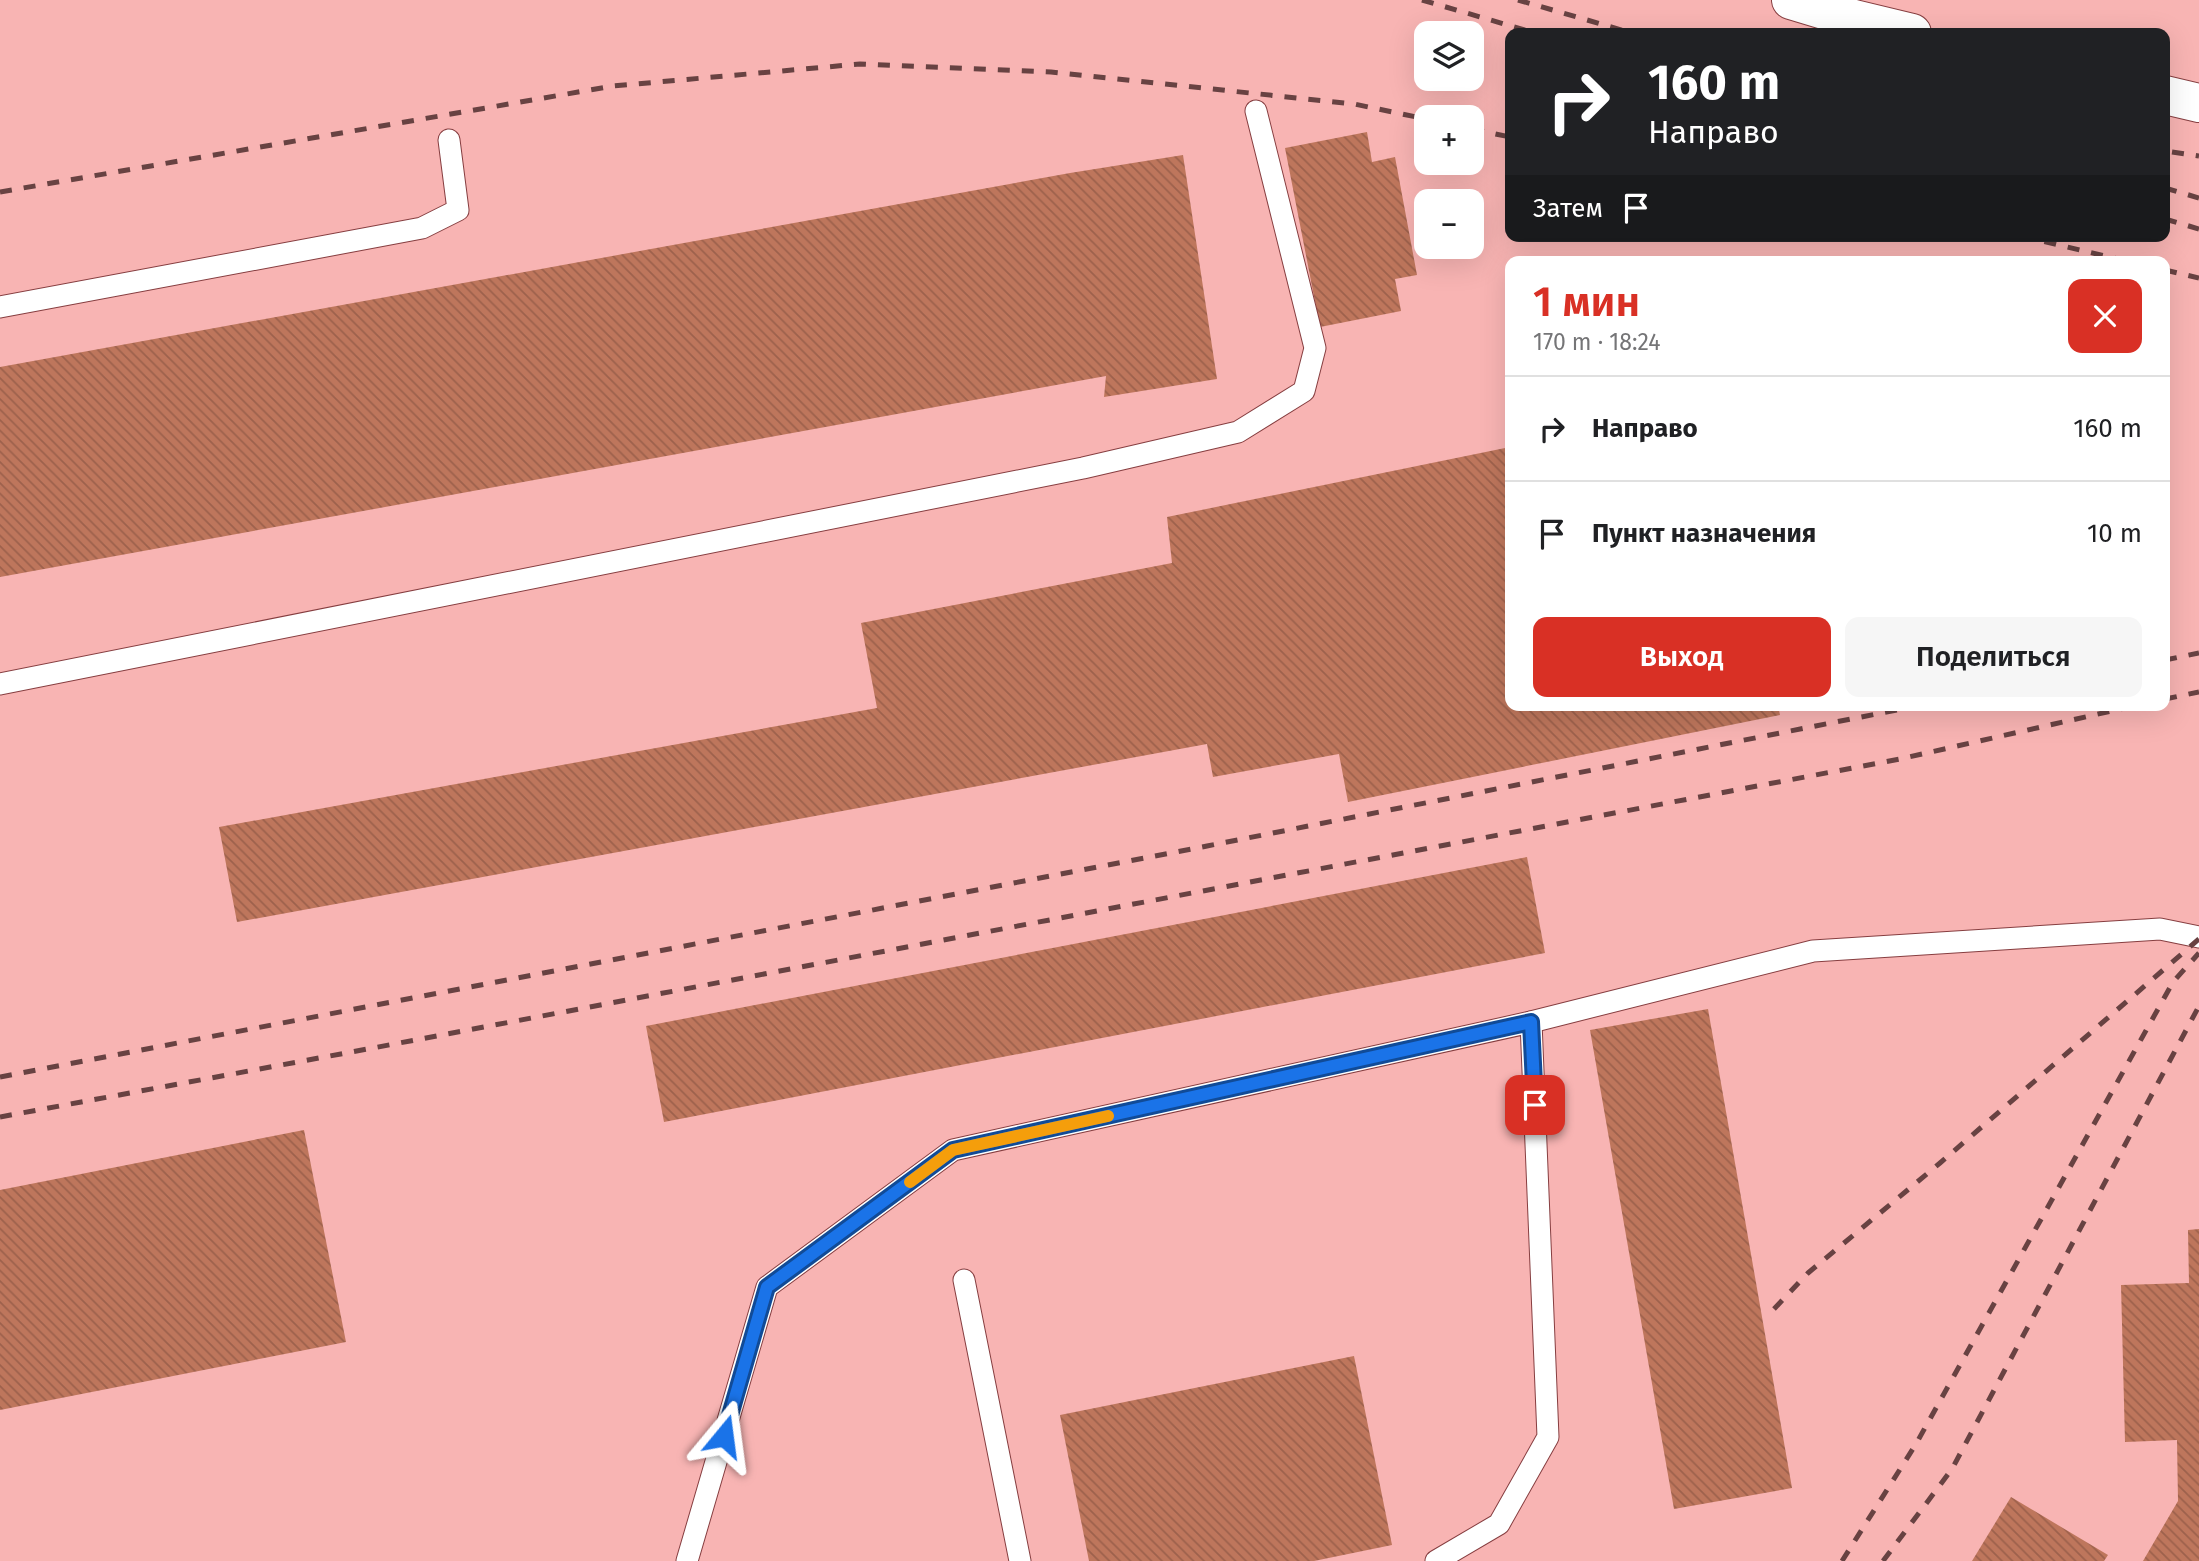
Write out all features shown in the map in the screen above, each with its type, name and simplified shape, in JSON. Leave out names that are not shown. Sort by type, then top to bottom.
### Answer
[{"type":"street","points":[[1791,0],[1891,28]]},
{"type":"street","points":[[2170,95],[2199,103]]},
{"type":"lane","points":[[0,684],[1083,468],[1238,432],[1304,391],[1315,348],[1256,111]]},
{"type":"lane","points":[[0,307],[422,228],[458,209],[449,140]]},
{"type":"lane","points":[[687,1561],[767,1287],[953,1150],[1531,1022],[1813,951],[2160,929],[2199,937]]},
{"type":"lane","points":[[1436,1561],[1499,1524],[1548,1437],[1531,1022]]},
{"type":"lane","points":[[964,1280],[1020,1561]]},
{"type":"building","points":[[1367,132],[1372,162],[1395,157],[1417,275],[1395,279],[1401,311],[1320,327],[1285,148]]},
{"type":"building","points":[[1183,155],[1217,379],[1104,397],[1106,376],[0,577],[0,367],[1070,173]]},
{"type":"building","points":[[1505,448],[1505,711],[1779,711],[1780,715],[1348,802],[1339,754],[1213,777],[1207,744],[237,922],[219,827],[877,708],[861,623],[1172,563],[1167,517]]},
{"type":"building","points":[[1527,857],[1545,953],[664,1122],[646,1026]]},
{"type":"building","points":[[1708,1009],[1792,1488],[1674,1509],[1590,1030]]},
{"type":"building","points":[[304,1130],[346,1342],[0,1410],[0,1190]]},
{"type":"building","points":[[2199,1229],[2199,1561],[2143,1561],[2178,1501],[2177,1440],[2125,1442],[2121,1285],[2189,1283],[2188,1230]]},
{"type":"building","points":[[1354,1356],[1392,1545],[1314,1561],[1089,1561],[1060,1415]]},
{"type":"building","points":[[2011,1497],[2108,1555],[2104,1561],[1972,1561]]},
{"type":"railway","points":[[1422,0],[1518,28]]},
{"type":"railway","points":[[1518,0],[1615,28]]},
{"type":"railway","points":[[0,192],[613,86],[860,64],[1051,72],[1354,104],[1414,116]]},
{"type":"railway","points":[[1484,132],[1505,136]]},
{"type":"railway","points":[[2172,152],[2199,156]]},
{"type":"railway","points":[[2170,189],[2199,198]]},
{"type":"railway","points":[[2170,220],[2199,229]]},
{"type":"railway","points":[[2046,242],[2105,256]]},
{"type":"railway","points":[[2170,271],[2199,278]]},
{"type":"railway","points":[[2170,659],[2199,653]]},
{"type":"railway","points":[[2170,698],[2199,692]]},
{"type":"railway","points":[[0,1077],[1207,846],[1892,711]]},
{"type":"railway","points":[[0,1117],[1900,759],[2112,711]]},
{"type":"railway","points":[[1774,1309],[1808,1273],[2199,939]]},
{"type":"railway","points":[[1842,1561],[1916,1444],[2173,982],[2199,953]]},
{"type":"railway","points":[[1883,1561],[1952,1469],[2199,1006]]},
{"type":"slow traffic","points":[[910,1182],[953,1150],[1108,1116]]},
{"type":"route","points":[[724,1436],[767,1287],[953,1150],[1531,1022],[1535,1105]]}]
